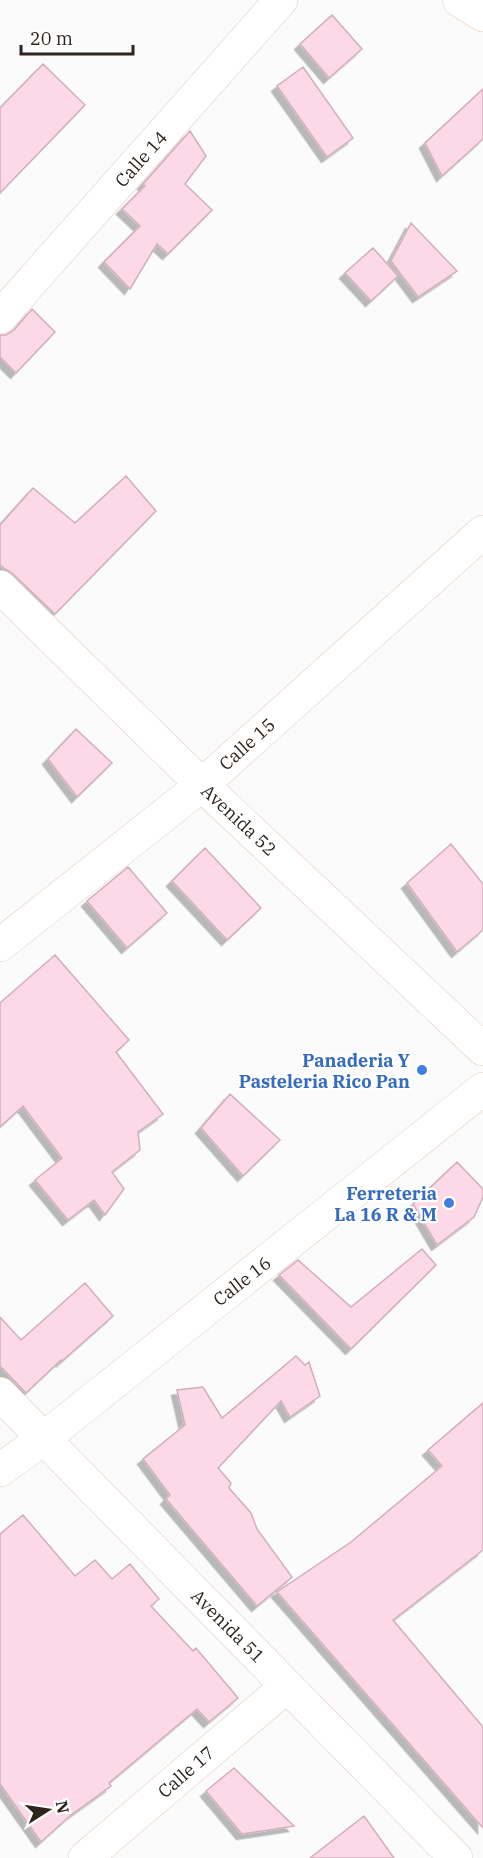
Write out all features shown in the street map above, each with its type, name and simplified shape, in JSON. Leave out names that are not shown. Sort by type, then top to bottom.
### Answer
[{"type":"street","name":"Calle 14","points":[[0,317],[281,0]]},
{"type":"street","points":[[459,0],[483,15]]},
{"type":"street","name":"Calle 15","points":[[0,945],[202,785],[483,532]]},
{"type":"street","name":"Avenida 52","points":[[0,587],[202,785],[483,1049]]},
{"type":"street","name":"Calle 16","points":[[0,1470],[43,1439],[483,1089]]},
{"type":"street","name":"Avenida 51","points":[[0,1394],[456,1858]]},
{"type":"street","name":"Calle 17","points":[[102,1853],[287,1686]]},
{"type":"building","points":[[332,15],[362,49],[329,78],[300,44]]},
{"type":"building","points":[[43,64],[85,105],[0,193],[0,108]]},
{"type":"building","points":[[303,67],[353,138],[327,157],[277,86]]},
{"type":"building","points":[[483,89],[483,139],[442,176],[425,143]]},
{"type":"building","points":[[190,131],[206,156],[185,184],[212,210],[168,254],[157,244],[130,289],[104,262],[140,226],[122,209],[145,186],[143,184]]},
{"type":"building","points":[[411,223],[457,271],[418,297],[391,261]]},
{"type":"building","points":[[373,248],[398,276],[371,301],[345,273]]},
{"type":"building","points":[[32,309],[55,332],[16,373],[0,357],[0,335],[6,335],[14,330]]},
{"type":"building","points":[[126,476],[156,511],[55,614],[13,574],[0,565],[0,525],[33,488],[75,523]]},
{"type":"building","points":[[76,729],[112,763],[77,797],[48,759]]},
{"type":"building","points":[[451,844],[483,884],[483,930],[457,952],[407,883]]},
{"type":"building","points":[[205,848],[261,908],[227,940],[172,881]]},
{"type":"building","points":[[128,867],[167,913],[127,948],[87,901]]},
{"type":"building","points":[[55,955],[129,1040],[116,1052],[163,1114],[138,1132],[140,1150],[112,1172],[124,1189],[105,1215],[94,1200],[68,1220],[35,1180],[62,1158],[23,1106],[0,1127],[0,1003]]},
{"type":"building","points":[[230,1094],[280,1140],[243,1176],[201,1128]]},
{"type":"building","points":[[457,1162],[483,1189],[483,1197],[474,1217],[437,1245],[413,1204]]},
{"type":"building","points":[[422,1249],[436,1265],[351,1349],[279,1275],[298,1260],[351,1307]]},
{"type":"building","points":[[85,1283],[113,1316],[26,1393],[0,1366],[0,1317],[21,1340]]},
{"type":"building","points":[[296,1356],[305,1365],[309,1362],[320,1396],[290,1417],[281,1401],[218,1468],[231,1483],[229,1488],[251,1513],[257,1529],[292,1577],[257,1606],[166,1499],[170,1495],[143,1459],[185,1425],[177,1390],[203,1387],[222,1418]]},
{"type":"building","points":[[483,1403],[483,1550],[393,1620],[483,1727],[483,1828],[277,1592],[351,1542],[442,1466],[428,1450]]},
{"type":"building","points":[[23,1515],[75,1576],[95,1560],[112,1579],[130,1564],[159,1599],[151,1606],[193,1651],[196,1648],[238,1698],[209,1722],[197,1709],[109,1783],[111,1786],[71,1815],[41,1842],[0,1784],[0,1534]]},
{"type":"building","points":[[234,1768],[294,1826],[242,1834],[206,1791]]},
{"type":"building","points":[[364,1816],[394,1858],[310,1858]]},
{"type":"place","name":"Panaderia Y Pasteleria Rico Pan","points":[[422,1070]]},
{"type":"place","name":"Ferreteria La 16 R & M","points":[[449,1203]]}]
